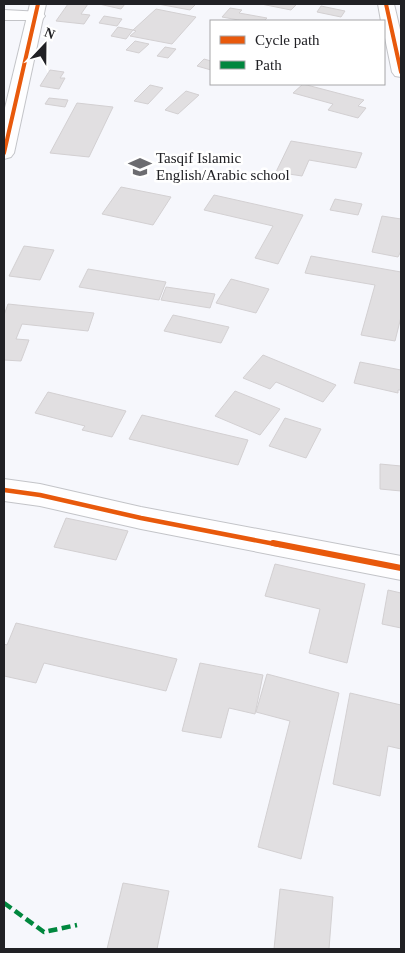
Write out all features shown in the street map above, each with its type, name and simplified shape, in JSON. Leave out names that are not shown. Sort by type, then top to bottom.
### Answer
[{"type":"street","points":[[386,4],[401,72]]},
{"type":"street","points":[[393,4],[401,5]]},
{"type":"street","points":[[4,15],[37,10],[4,153]]},
{"type":"street","points":[[4,490],[40,494],[141,518],[401,568]]},
{"type":"building","points":[[68,4],[88,4],[81,14],[90,15],[84,24],[56,21]]},
{"type":"building","points":[[99,4],[125,4],[121,9]]},
{"type":"building","points":[[158,4],[196,4],[190,10]]},
{"type":"building","points":[[261,4],[291,4],[296,5],[291,10]]},
{"type":"building","points":[[321,6],[345,11],[341,17],[317,12]]},
{"type":"building","points":[[230,8],[242,10],[239,13],[267,18],[265,20],[238,20],[222,17]]},
{"type":"building","points":[[156,9],[196,17],[172,44],[130,36],[136,31],[133,30]]},
{"type":"building","points":[[104,16],[122,19],[117,26],[99,23]]},
{"type":"building","points":[[118,27],[133,30],[126,39],[111,36]]},
{"type":"building","points":[[135,41],[149,44],[139,53],[126,50]]},
{"type":"building","points":[[165,47],[176,49],[168,58],[157,56]]},
{"type":"building","points":[[204,59],[210,61],[210,70],[197,66]]},
{"type":"building","points":[[50,70],[64,72],[60,78],[65,78],[59,89],[40,86]]},
{"type":"building","points":[[150,85],[163,88],[148,104],[134,101]]},
{"type":"building","points":[[302,85],[307,85],[364,100],[358,106],[366,108],[358,118],[328,110],[333,104],[293,93]]},
{"type":"building","points":[[186,91],[199,95],[178,114],[165,110]]},
{"type":"building","points":[[49,98],[68,100],[65,107],[45,104]]},
{"type":"building","points":[[77,103],[113,107],[89,157],[50,153]]},
{"type":"building","points":[[291,141],[362,153],[356,168],[309,160],[302,176],[276,172]]},
{"type":"building","points":[[121,187],[171,197],[153,225],[102,214]]},
{"type":"building","points":[[214,195],[303,215],[278,264],[255,258],[273,226],[204,210]]},
{"type":"building","points":[[335,199],[362,204],[358,215],[330,210]]},
{"type":"building","points":[[382,216],[401,219],[401,251],[398,257],[372,252]]},
{"type":"building","points":[[24,246],[54,250],[40,280],[9,276]]},
{"type":"building","points":[[311,256],[401,272],[401,317],[395,341],[361,335],[375,285],[305,273]]},
{"type":"building","points":[[88,269],[166,282],[159,300],[79,287]]},
{"type":"building","points":[[231,279],[269,289],[256,313],[216,303]]},
{"type":"building","points":[[166,287],[215,294],[210,308],[161,300]]},
{"type":"building","points":[[8,304],[94,313],[88,331],[22,324],[16,339],[29,340],[21,361],[4,360],[4,315]]},
{"type":"building","points":[[173,315],[229,327],[221,343],[164,331]]},
{"type":"building","points":[[263,355],[336,385],[323,402],[276,382],[270,389],[243,378]]},
{"type":"building","points":[[360,362],[401,370],[401,390],[398,390],[398,393],[354,383]]},
{"type":"building","points":[[235,391],[280,409],[260,435],[215,416]]},
{"type":"building","points":[[48,392],[126,411],[112,437],[82,430],[85,426],[35,413]]},
{"type":"building","points":[[142,415],[248,440],[238,465],[129,439]]},
{"type":"building","points":[[285,418],[321,429],[306,458],[269,446]]},
{"type":"building","points":[[380,464],[401,466],[401,491],[380,489]]},
{"type":"building","points":[[66,518],[128,531],[116,560],[54,547]]},
{"type":"building","points":[[275,564],[365,584],[347,663],[309,653],[320,609],[265,596]]},
{"type":"building","points":[[388,590],[401,593],[401,628],[382,624]]},
{"type":"building","points":[[16,623],[177,659],[166,691],[44,663],[36,683],[4,676],[4,644],[7,645]]},
{"type":"building","points":[[200,663],[263,675],[255,714],[229,708],[221,738],[182,731]]},
{"type":"building","points":[[267,674],[339,693],[301,859],[258,847],[290,721],[256,712]]},
{"type":"building","points":[[350,693],[401,705],[401,749],[388,746],[380,796],[333,784]]},
{"type":"building","points":[[123,883],[169,891],[157,949],[107,949]]},
{"type":"building","points":[[280,889],[333,897],[329,949],[274,949]]},
{"type":"marked path","points":[[4,903],[44,932],[77,925]]},
{"type":"cycle path","points":[[4,153],[38,4]]},
{"type":"cycle path","points":[[386,4],[401,72]]},
{"type":"cycle path","points":[[4,490],[40,495],[141,518],[401,568]]},
{"type":"place","name":"Tasqif Islamic English/Arabic school","points":[[140,167]]}]
